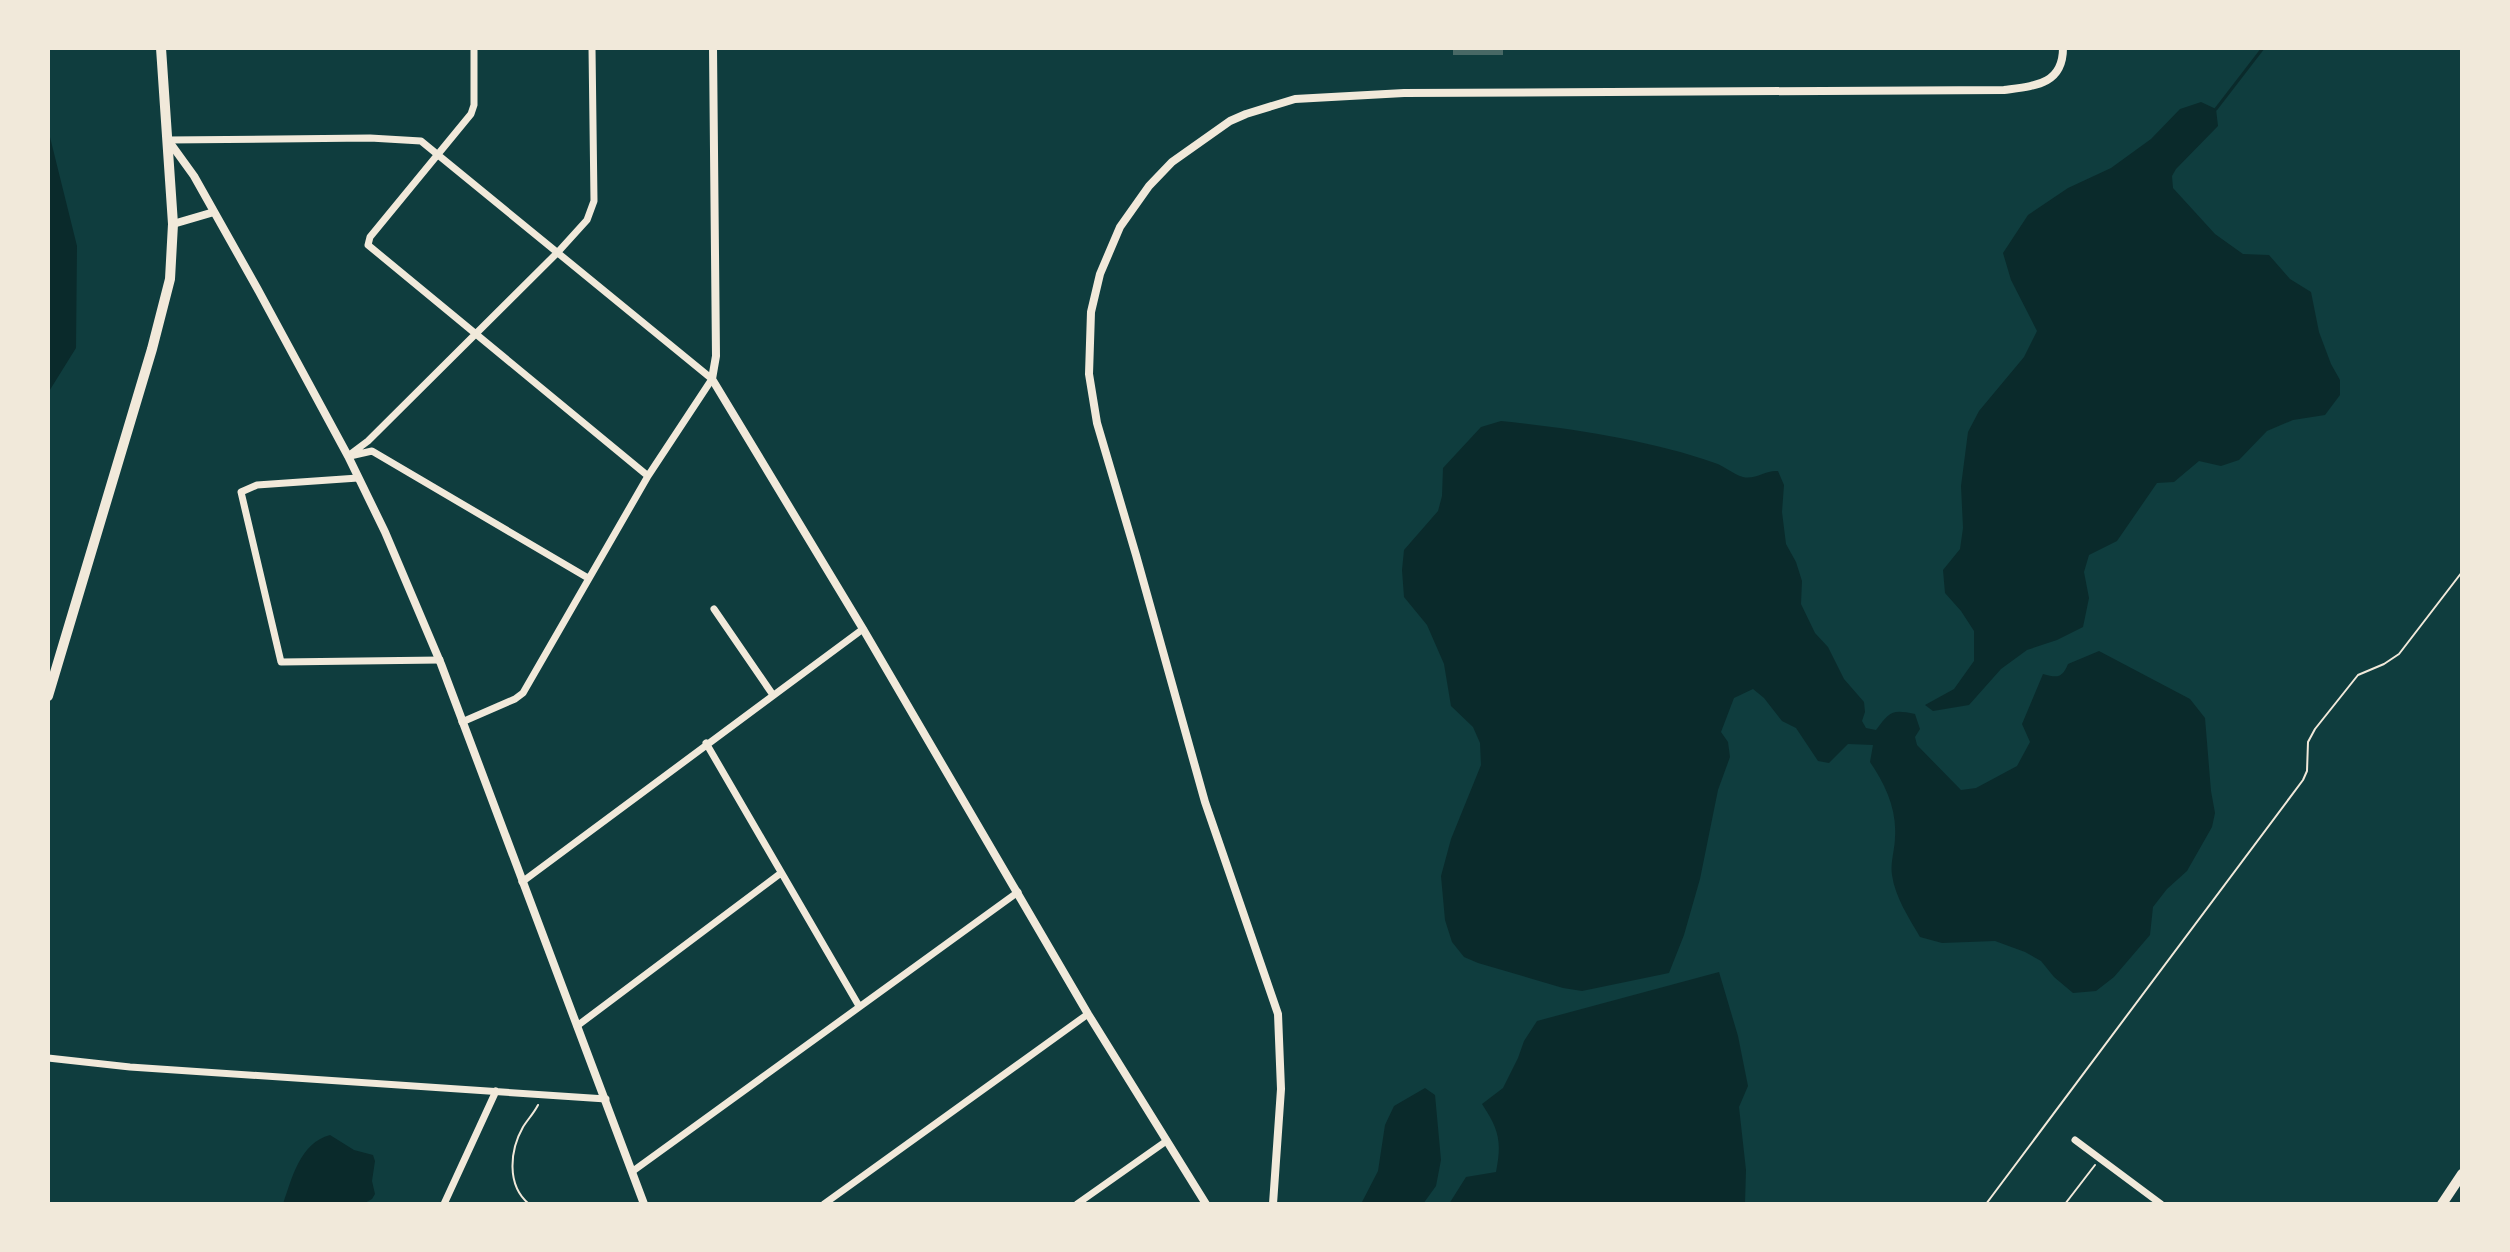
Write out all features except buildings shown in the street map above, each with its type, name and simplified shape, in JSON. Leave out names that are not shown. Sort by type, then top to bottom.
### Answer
[{"type":"main road","points":[[48,696],[170,279],[173,224],[161,48]]},
{"type":"main road","points":[[2442,1204],[2462,1174]]},
{"type":"street","points":[[474,48],[474,105],[471,114],[370,237],[368,245],[648,476]]},
{"type":"street","points":[[348,456],[368,441],[587,220],[594,201],[592,48]]},
{"type":"street","points":[[462,722],[523,693],[648,476],[712,379],[716,356],[713,48]]},
{"type":"street","points":[[1273,1204],[1281,1089],[1278,1014],[1205,802],[1097,423],[1089,374],[1091,312],[1097,283],[1120,227],[1138,200],[1172,162],[1230,121],[1295,99],[1404,93],[2004,90],[2046,82],[2062,66],[2063,48]]},
{"type":"street","points":[[168,140],[421,141],[712,379],[863,629],[1088,1014],[1206,1204]]},
{"type":"street","points":[[168,140],[194,176],[214,212],[348,456],[385,532],[440,660],[644,1204]]},
{"type":"street","points":[[173,224],[214,212]]},
{"type":"street","points":[[348,456],[372,451],[588,578]]},
{"type":"street","points":[[358,478],[257,485],[241,492],[281,662],[440,660]]},
{"type":"street","points":[[714,609],[773,695]]},
{"type":"street","points":[[522,882],[863,629]]},
{"type":"street","points":[[706,743],[859,1006]]},
{"type":"street","points":[[577,1026],[781,873]]},
{"type":"street","points":[[633,1171],[1018,892]]},
{"type":"street","points":[[824,1204],[1088,1014]]},
{"type":"street","points":[[48,1058],[130,1067],[606,1099]]},
{"type":"street","points":[[444,1204],[496,1091]]},
{"type":"street","points":[[2075,1140],[2161,1204]]},
{"type":"street","points":[[1077,1204],[1165,1142]]},
{"type":"path","points":[[1986,1204],[2303,780],[2307,771],[2308,742],[2315,729],[2358,675],[2384,664],[2402,651],[2462,572]]},
{"type":"path","points":[[529,1204],[518,1192],[513,1156],[522,1128],[537,1106],[539,1094]]},
{"type":"path","points":[[2065,1204],[2100,1157]]},
{"type":"water","points":[[2201,102],[2216,109],[2218,126],[2176,169],[2172,176],[2173,188],[2215,234],[2243,254],[2269,255],[2290,279],[2311,292],[2319,332],[2340,380],[2340,395],[2325,415],[2293,420],[2267,431],[2239,460],[2221,466],[2199,461],[2174,482],[2157,483],[2117,541],[2089,555],[2084,572],[2089,598],[2083,627],[2027,650],[2001,669],[1969,705],[1933,711],[1925,705],[1954,689],[1974,661],[1974,631],[1945,593],[1943,570],[1960,549],[1963,528],[1961,486],[1968,432],[1979,411],[2024,357],[2037,331],[2011,280],[2003,253],[2028,215],[2068,188],[2111,168],[2151,139],[2180,109]]},
{"type":"water","points":[[48,129],[77,246],[76,348],[48,393]]},
{"type":"water","points":[[1501,421],[1637,441],[1715,463],[1743,477],[1778,471],[1784,485],[1782,512],[1786,544],[1802,581],[1801,604],[1844,679],[1864,702],[1862,721],[1866,728],[1876,730],[1892,713],[1915,714],[1920,729],[1915,737],[1917,745],[1961,790],[1976,788],[2017,766],[2030,742],[2022,724],[2043,674],[2059,676],[2068,664],[2099,651],[2190,699],[2205,718],[2215,813],[2212,827],[2187,871],[2153,907],[2150,935],[2114,977],[2096,991],[2073,993],[2041,961],[1995,941],[1942,943],[1920,937],[1894,883],[1894,817],[1885,788],[1870,762],[1873,745],[1848,744],[1829,763],[1818,761],[1796,728],[1782,721],[1753,689],[1734,698],[1721,732],[1728,742],[1730,757],[1718,790],[1700,879],[1669,973],[1582,991],[1464,957],[1452,942],[1445,920],[1441,876],[1451,839],[1481,765],[1480,743],[1473,727],[1451,706],[1444,664],[1427,625],[1404,597],[1402,570],[1404,550],[1438,511],[1443,468],[1481,427]]},
{"type":"water","points":[[1719,972],[1738,1036],[1748,1086],[1739,1107],[1746,1170],[1745,1204],[1449,1204],[1466,1177],[1496,1172],[1498,1136],[1482,1104],[1503,1088],[1524,1041],[1537,1021]]},
{"type":"water","points":[[1425,1088],[1435,1095],[1441,1160],[1436,1186],[1423,1204],[1361,1204],[1378,1171],[1385,1125],[1394,1106]]},
{"type":"water","points":[[330,1135],[354,1150],[373,1155],[375,1194],[372,1199],[363,1204],[283,1204],[304,1153],[320,1139]]},
{"type":"waterway","points":[[2216,109],[2263,48]]}]
